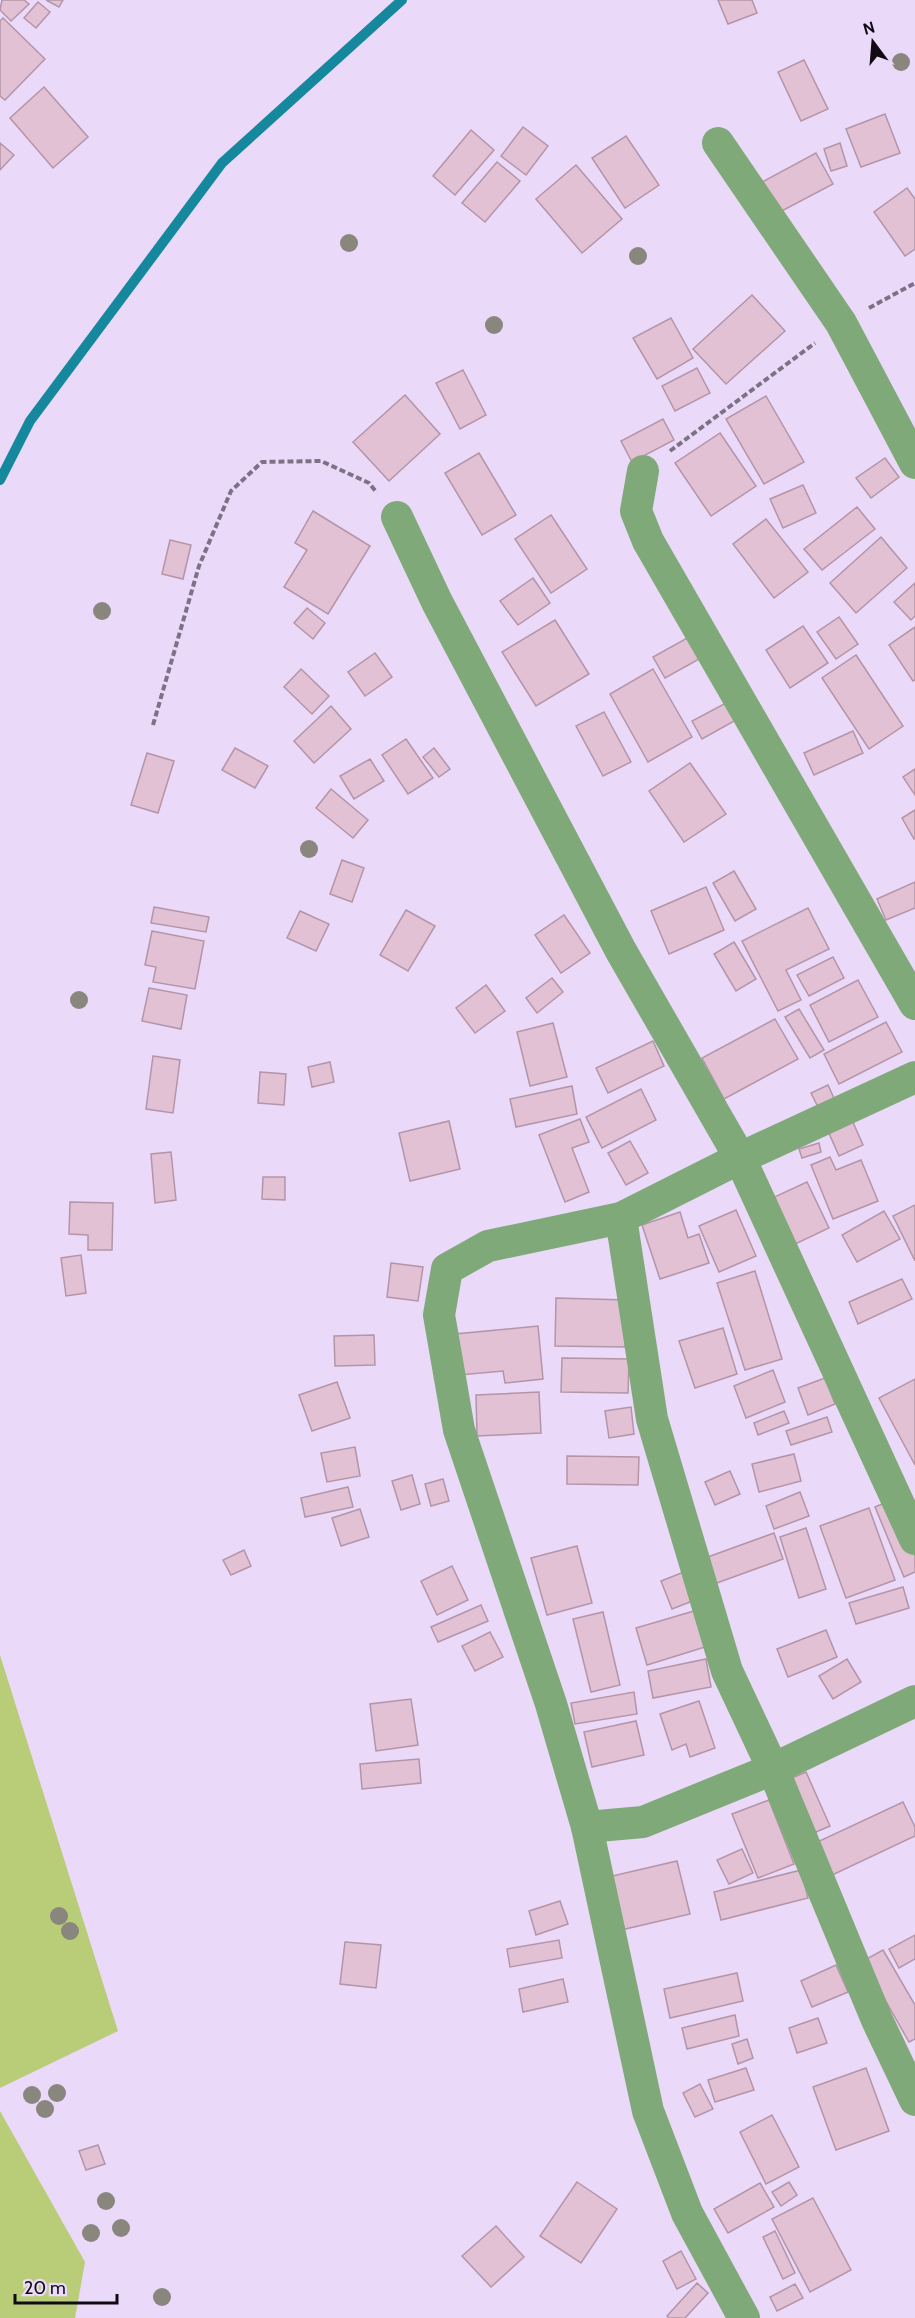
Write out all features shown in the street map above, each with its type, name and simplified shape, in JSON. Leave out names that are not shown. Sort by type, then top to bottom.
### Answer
[{"type":"street","points":[[717,143],[842,323],[915,463]]},
{"type":"street","points":[[643,471],[636,511],[648,541],[915,1004]]},
{"type":"street","points":[[397,517],[437,602],[615,940],[740,1158],[915,1539]]},
{"type":"street","points":[[744,2318],[687,2213],[648,2111],[587,1827],[551,1704],[459,1430],[439,1315],[447,1269],[488,1246],[621,1218],[740,1158],[915,1077]]},
{"type":"street","points":[[621,1218],[652,1419],[727,1671],[773,1769],[872,2009],[915,2100]]},
{"type":"street","points":[[587,1827],[643,1822],[773,1769],[915,1701]]},
{"type":"path","points":[[643,471],[842,323],[915,283]]},
{"type":"path","points":[[153,725],[199,566],[231,491],[262,462],[321,461],[369,483],[397,517]]},
{"type":"green space","points":[[0,1655],[118,2031],[0,2088]]},
{"type":"green space","points":[[0,2111],[85,2262],[75,2318],[0,2318]]},
{"type":"building","points":[[2,0],[24,0],[29,4],[11,21],[0,10]]},
{"type":"building","points":[[46,0],[63,0],[59,7]]},
{"type":"building","points":[[718,0],[752,0],[757,13],[728,24]]},
{"type":"building","points":[[38,2],[50,12],[36,28],[24,18]]},
{"type":"building","points":[[3,18],[45,59],[5,100],[0,96],[0,21]]},
{"type":"building","points":[[804,60],[828,109],[801,121],[778,72]]},
{"type":"building","points":[[44,87],[88,137],[53,168],[10,118]]},
{"type":"building","points":[[885,114],[900,153],[861,167],[846,129]]},
{"type":"building","points":[[523,127],[548,146],[526,175],[501,156]]},
{"type":"building","points":[[471,130],[494,150],[455,195],[433,176]]},
{"type":"building","points":[[626,136],[659,185],[625,208],[592,158]]},
{"type":"building","points":[[0,143],[14,155],[0,170]]},
{"type":"building","points":[[840,143],[847,166],[831,171],[824,149]]},
{"type":"building","points":[[816,153],[833,184],[778,213],[762,182]]},
{"type":"building","points":[[497,162],[520,181],[485,222],[462,203]]},
{"type":"building","points":[[576,165],[622,219],[582,253],[536,199]]},
{"type":"building","points":[[907,188],[915,199],[915,249],[905,256],[874,212]]},
{"type":"building","points":[[752,295],[785,331],[726,384],[693,349]]},
{"type":"building","points":[[671,318],[693,358],[657,379],[633,338]]},
{"type":"building","points":[[697,368],[710,393],[675,411],[662,386]]},
{"type":"building","points":[[463,370],[486,415],[460,429],[436,383]]},
{"type":"building","points":[[405,395],[440,434],[389,481],[353,442]]},
{"type":"building","points":[[766,396],[804,462],[764,484],[726,419]]},
{"type":"building","points":[[663,419],[674,440],[632,462],[621,441]]},
{"type":"building","points":[[720,433],[756,486],[711,516],[675,463]]},
{"type":"building","points":[[479,453],[516,515],[482,535],[445,473]]},
{"type":"building","points":[[885,458],[899,477],[871,498],[856,478]]},
{"type":"building","points":[[803,485],[816,513],[783,528],[770,499]]},
{"type":"building","points":[[857,507],[875,529],[822,570],[804,549]]},
{"type":"building","points":[[313,511],[370,546],[328,614],[284,587],[307,550],[295,543]]},
{"type":"building","points":[[551,515],[587,569],[551,593],[515,539]]},
{"type":"building","points":[[766,519],[808,572],[774,598],[733,544]]},
{"type":"building","points":[[881,537],[907,568],[856,613],[830,583]]},
{"type":"building","points":[[170,540],[191,545],[183,579],[162,574]]},
{"type":"building","points":[[533,578],[550,603],[518,625],[500,601]]},
{"type":"building","points":[[915,583],[915,616],[911,620],[894,602]]},
{"type":"building","points":[[307,608],[325,623],[313,639],[294,623]]},
{"type":"building","points":[[839,617],[858,644],[836,659],[817,632]]},
{"type":"building","points":[[555,620],[589,674],[536,706],[502,652]]},
{"type":"building","points":[[803,626],[828,663],[790,688],[766,650]]},
{"type":"building","points":[[915,627],[915,680],[913,681],[889,645]]},
{"type":"building","points":[[689,637],[701,658],[665,678],[653,657]]},
{"type":"building","points":[[375,653],[392,677],[365,696],[348,672]]},
{"type":"building","points":[[856,655],[903,726],[869,749],[822,678]]},
{"type":"building","points":[[301,669],[329,696],[312,714],[284,687]]},
{"type":"building","points":[[653,669],[692,737],[648,762],[610,694]]},
{"type":"building","points":[[726,703],[736,720],[702,739],[692,721]]},
{"type":"building","points":[[331,706],[351,729],[314,763],[294,741]]},
{"type":"building","points":[[604,712],[631,762],[603,776],[576,726]]},
{"type":"building","points":[[853,731],[863,753],[814,775],[804,753]]},
{"type":"building","points":[[406,739],[433,778],[408,794],[382,755]]},
{"type":"building","points":[[235,748],[268,766],[255,788],[222,770]]},
{"type":"building","points":[[434,748],[450,769],[439,777],[423,757]]},
{"type":"building","points":[[147,753],[174,761],[158,813],[131,805]]},
{"type":"building","points":[[370,759],[384,781],[354,799],[340,776]]},
{"type":"building","points":[[690,763],[726,814],[684,842],[649,791]]},
{"type":"building","points":[[915,769],[915,795],[903,777]]},
{"type":"building","points":[[331,789],[368,820],[353,838],[316,808]]},
{"type":"building","points":[[915,810],[915,838],[914,839],[902,818]]},
{"type":"building","points":[[342,860],[364,868],[352,902],[330,894]]},
{"type":"building","points":[[734,871],[756,909],[735,921],[713,883]]},
{"type":"building","points":[[915,882],[915,908],[886,920],[877,899]]},
{"type":"building","points":[[706,887],[724,930],[669,954],[651,911]]},
{"type":"building","points":[[154,907],[209,917],[206,932],[151,923]]},
{"type":"building","points":[[808,908],[829,949],[786,970],[801,1000],[778,1011],[742,941]]},
{"type":"building","points":[[406,910],[435,926],[408,971],[380,955]]},
{"type":"building","points":[[300,911],[329,924],[316,951],[287,938]]},
{"type":"building","points":[[564,915],[590,953],[561,973],[535,935]]},
{"type":"building","points":[[152,931],[204,941],[195,989],[153,982],[156,967],[145,965]]},
{"type":"building","points":[[734,942],[756,979],[736,991],[714,954]]},
{"type":"building","points":[[833,957],[844,978],[809,996],[797,975]]},
{"type":"building","points":[[552,978],[563,992],[537,1013],[526,998]]},
{"type":"building","points":[[858,980],[878,1017],[829,1042],[810,1005]]},
{"type":"building","points":[[486,985],[505,1011],[475,1033],[456,1008]]},
{"type":"building","points":[[149,988],[187,995],[181,1029],[142,1021]]},
{"type":"building","points":[[799,1009],[824,1050],[810,1058],[785,1017]]},
{"type":"building","points":[[775,1019],[798,1059],[724,1099],[702,1058]]},
{"type":"building","points":[[886,1022],[902,1052],[839,1084],[824,1054]]},
{"type":"building","points":[[553,1023],[567,1077],[530,1086],[517,1032]]},
{"type":"building","points":[[653,1041],[664,1066],[608,1093],[596,1068]]},
{"type":"building","points":[[153,1056],[180,1060],[173,1113],[146,1109]]},
{"type":"building","points":[[330,1062],[334,1082],[312,1087],[308,1067]]},
{"type":"building","points":[[260,1072],[286,1074],[284,1105],[258,1103]]},
{"type":"building","points":[[828,1085],[837,1105],[821,1113],[811,1093]]},
{"type":"building","points":[[572,1086],[577,1114],[516,1127],[510,1099]]},
{"type":"building","points":[[641,1089],[656,1120],[602,1148],[586,1117]]},
{"type":"building","points":[[580,1119],[589,1142],[572,1148],[589,1192],[565,1202],[539,1135]]},
{"type":"building","points":[[852,1120],[863,1145],[839,1156],[828,1131]]},
{"type":"building","points":[[449,1121],[460,1169],[410,1181],[399,1133]]},
{"type":"building","points":[[630,1141],[648,1173],[626,1185],[608,1153]]},
{"type":"building","points":[[819,1143],[821,1152],[802,1158],[799,1149]]},
{"type":"building","points":[[171,1152],[176,1200],[155,1203],[151,1154]]},
{"type":"building","points":[[830,1157],[836,1170],[861,1160],[878,1201],[833,1219],[811,1165]]},
{"type":"building","points":[[263,1177],[285,1177],[285,1200],[262,1199]]},
{"type":"building","points":[[807,1182],[829,1228],[791,1246],[770,1199]]},
{"type":"building","points":[[70,1202],[113,1203],[112,1250],[88,1250],[88,1235],[69,1234]]},
{"type":"building","points":[[915,1205],[915,1261],[893,1216]]},
{"type":"building","points":[[736,1210],[756,1256],[719,1272],[699,1226]]},
{"type":"building","points":[[884,1211],[900,1239],[857,1262],[842,1235]]},
{"type":"building","points":[[680,1212],[688,1238],[699,1234],[709,1263],[660,1279],[642,1225]]},
{"type":"building","points":[[81,1255],[86,1293],[66,1296],[61,1258]]},
{"type":"building","points":[[391,1263],[423,1267],[418,1301],[387,1297]]},
{"type":"building","points":[[755,1271],[782,1359],[745,1370],[717,1283]]},
{"type":"building","points":[[902,1279],[912,1299],[858,1324],[849,1302]]},
{"type":"building","points":[[556,1298],[626,1300],[625,1347],[555,1346]]},
{"type":"building","points":[[538,1326],[543,1379],[505,1383],[503,1371],[459,1375],[455,1334]]},
{"type":"building","points":[[723,1328],[737,1374],[695,1388],[679,1341]]},
{"type":"building","points":[[374,1335],[375,1365],[335,1366],[334,1336]]},
{"type":"building","points":[[562,1358],[629,1359],[628,1393],[561,1392]]},
{"type":"building","points":[[773,1370],[785,1402],[746,1418],[734,1386]]},
{"type":"building","points":[[825,1378],[835,1404],[808,1415],[798,1388]]},
{"type":"building","points":[[915,1379],[915,1465],[879,1398]]},
{"type":"building","points":[[337,1382],[350,1418],[312,1431],[299,1395]]},
{"type":"building","points":[[539,1392],[541,1433],[477,1436],[476,1395]]},
{"type":"building","points":[[631,1407],[634,1434],[609,1438],[605,1411]]},
{"type":"building","points":[[784,1411],[789,1423],[758,1435],[754,1423]]},
{"type":"building","points":[[827,1417],[832,1432],[791,1445],[786,1431]]},
{"type":"building","points":[[355,1447],[360,1476],[327,1482],[321,1453]]},
{"type":"building","points":[[794,1454],[801,1481],[759,1492],[752,1464]]},
{"type":"building","points":[[567,1456],[639,1457],[638,1485],[567,1484]]},
{"type":"building","points":[[730,1471],[740,1494],[715,1505],[705,1482]]},
{"type":"building","points":[[412,1475],[420,1504],[401,1510],[392,1481]]},
{"type":"building","points":[[443,1479],[449,1501],[431,1506],[425,1484]]},
{"type":"building","points":[[348,1487],[353,1507],[305,1517],[301,1498]]},
{"type":"building","points":[[800,1492],[809,1516],[774,1529],[766,1506]]},
{"type":"building","points":[[892,1500],[915,1556],[915,1572],[904,1577],[875,1507]]},
{"type":"building","points":[[869,1508],[895,1580],[846,1598],[820,1526]]},
{"type":"building","points":[[360,1509],[369,1537],[341,1546],[332,1518]]},
{"type":"building","points":[[806,1528],[826,1589],[799,1598],[780,1537]]},
{"type":"building","points":[[774,1533],[783,1559],[714,1584],[705,1558]]},
{"type":"building","points":[[577,1546],[592,1603],[547,1615],[531,1558]]},
{"type":"building","points":[[244,1550],[251,1566],[231,1575],[223,1560]]},
{"type":"building","points":[[452,1566],[468,1600],[437,1615],[421,1581]]},
{"type":"building","points":[[684,1572],[695,1600],[672,1609],[661,1581]]},
{"type":"building","points":[[903,1587],[909,1608],[856,1624],[849,1603]]},
{"type":"building","points":[[481,1605],[488,1621],[438,1642],[431,1627]]},
{"type":"building","points":[[694,1611],[705,1647],[647,1665],[636,1628]]},
{"type":"building","points":[[603,1612],[620,1685],[591,1692],[573,1619]]},
{"type":"building","points":[[826,1630],[837,1657],[788,1677],[777,1649]]},
{"type":"building","points":[[490,1632],[503,1657],[475,1671],[462,1646]]},
{"type":"building","points":[[706,1659],[711,1687],[653,1698],[648,1671]]},
{"type":"building","points":[[847,1659],[861,1682],[833,1699],[819,1676]]},
{"type":"building","points":[[634,1692],[637,1714],[575,1724],[571,1703]]},
{"type":"building","points":[[411,1699],[418,1745],[376,1751],[370,1704]]},
{"type":"building","points":[[699,1701],[715,1748],[690,1757],[686,1744],[672,1750],[660,1714]]},
{"type":"building","points":[[636,1721],[644,1755],[592,1767],[584,1732]]},
{"type":"building","points":[[419,1759],[421,1783],[362,1789],[360,1764]]},
{"type":"building","points":[[806,1772],[830,1826],[809,1835],[785,1781]]},
{"type":"building","points":[[769,1800],[794,1864],[758,1878],[732,1814]]},
{"type":"building","points":[[903,1802],[915,1827],[915,1836],[828,1877],[813,1844]]},
{"type":"building","points":[[742,1849],[753,1873],[729,1884],[717,1860]]},
{"type":"building","points":[[677,1861],[690,1914],[621,1930],[608,1877]]},
{"type":"building","points":[[801,1870],[808,1898],[721,1920],[714,1892]]},
{"type":"building","points":[[560,1901],[568,1924],[536,1935],[529,1911]]},
{"type":"building","points":[[915,1935],[915,1959],[899,1968],[889,1949]]},
{"type":"building","points":[[559,1940],[562,1958],[510,1967],[507,1949]]},
{"type":"building","points":[[345,1942],[381,1945],[376,1988],[340,1984]]},
{"type":"building","points":[[883,1950],[915,2005],[915,2039],[909,2042],[863,1961]]},
{"type":"building","points":[[836,1965],[848,1992],[812,2007],[801,1981]]},
{"type":"building","points":[[737,1973],[743,2001],[670,2018],[664,1989]]},
{"type":"building","points":[[563,1979],[568,2002],[523,2012],[519,1989]]},
{"type":"building","points":[[735,2015],[739,2036],[687,2049],[682,2028]]},
{"type":"building","points":[[818,2018],[827,2043],[797,2053],[789,2028]]},
{"type":"building","points":[[747,2039],[753,2058],[738,2064],[732,2044]]},
{"type":"building","points":[[746,2068],[754,2090],[715,2102],[708,2080]]},
{"type":"building","points":[[866,2068],[889,2131],[836,2150],[813,2087]]},
{"type":"building","points":[[700,2084],[713,2109],[695,2117],[683,2093]]},
{"type":"building","points":[[772,2115],[799,2167],[766,2184],[740,2132]]},
{"type":"building","points":[[98,2145],[105,2164],[86,2170],[79,2151]]},
{"type":"building","points":[[577,2182],[617,2209],[581,2263],[540,2236]]},
{"type":"building","points":[[789,2182],[797,2195],[781,2206],[772,2192]]},
{"type":"building","points":[[760,2183],[774,2207],[728,2233],[714,2209]]},
{"type":"building","points":[[813,2198],[851,2270],[810,2292],[772,2219]]},
{"type":"building","points":[[496,2226],[524,2257],[491,2287],[462,2256]]},
{"type":"building","points":[[775,2231],[795,2273],[783,2279],[763,2237]]},
{"type":"building","points":[[681,2251],[696,2279],[677,2289],[663,2261]]},
{"type":"building","points":[[697,2283],[708,2293],[685,2318],[669,2318],[667,2316]]},
{"type":"building","points":[[795,2284],[803,2298],[777,2311],[770,2297]]},
{"type":"waterway","points":[[0,480],[30,421],[222,163],[402,0]]}]
